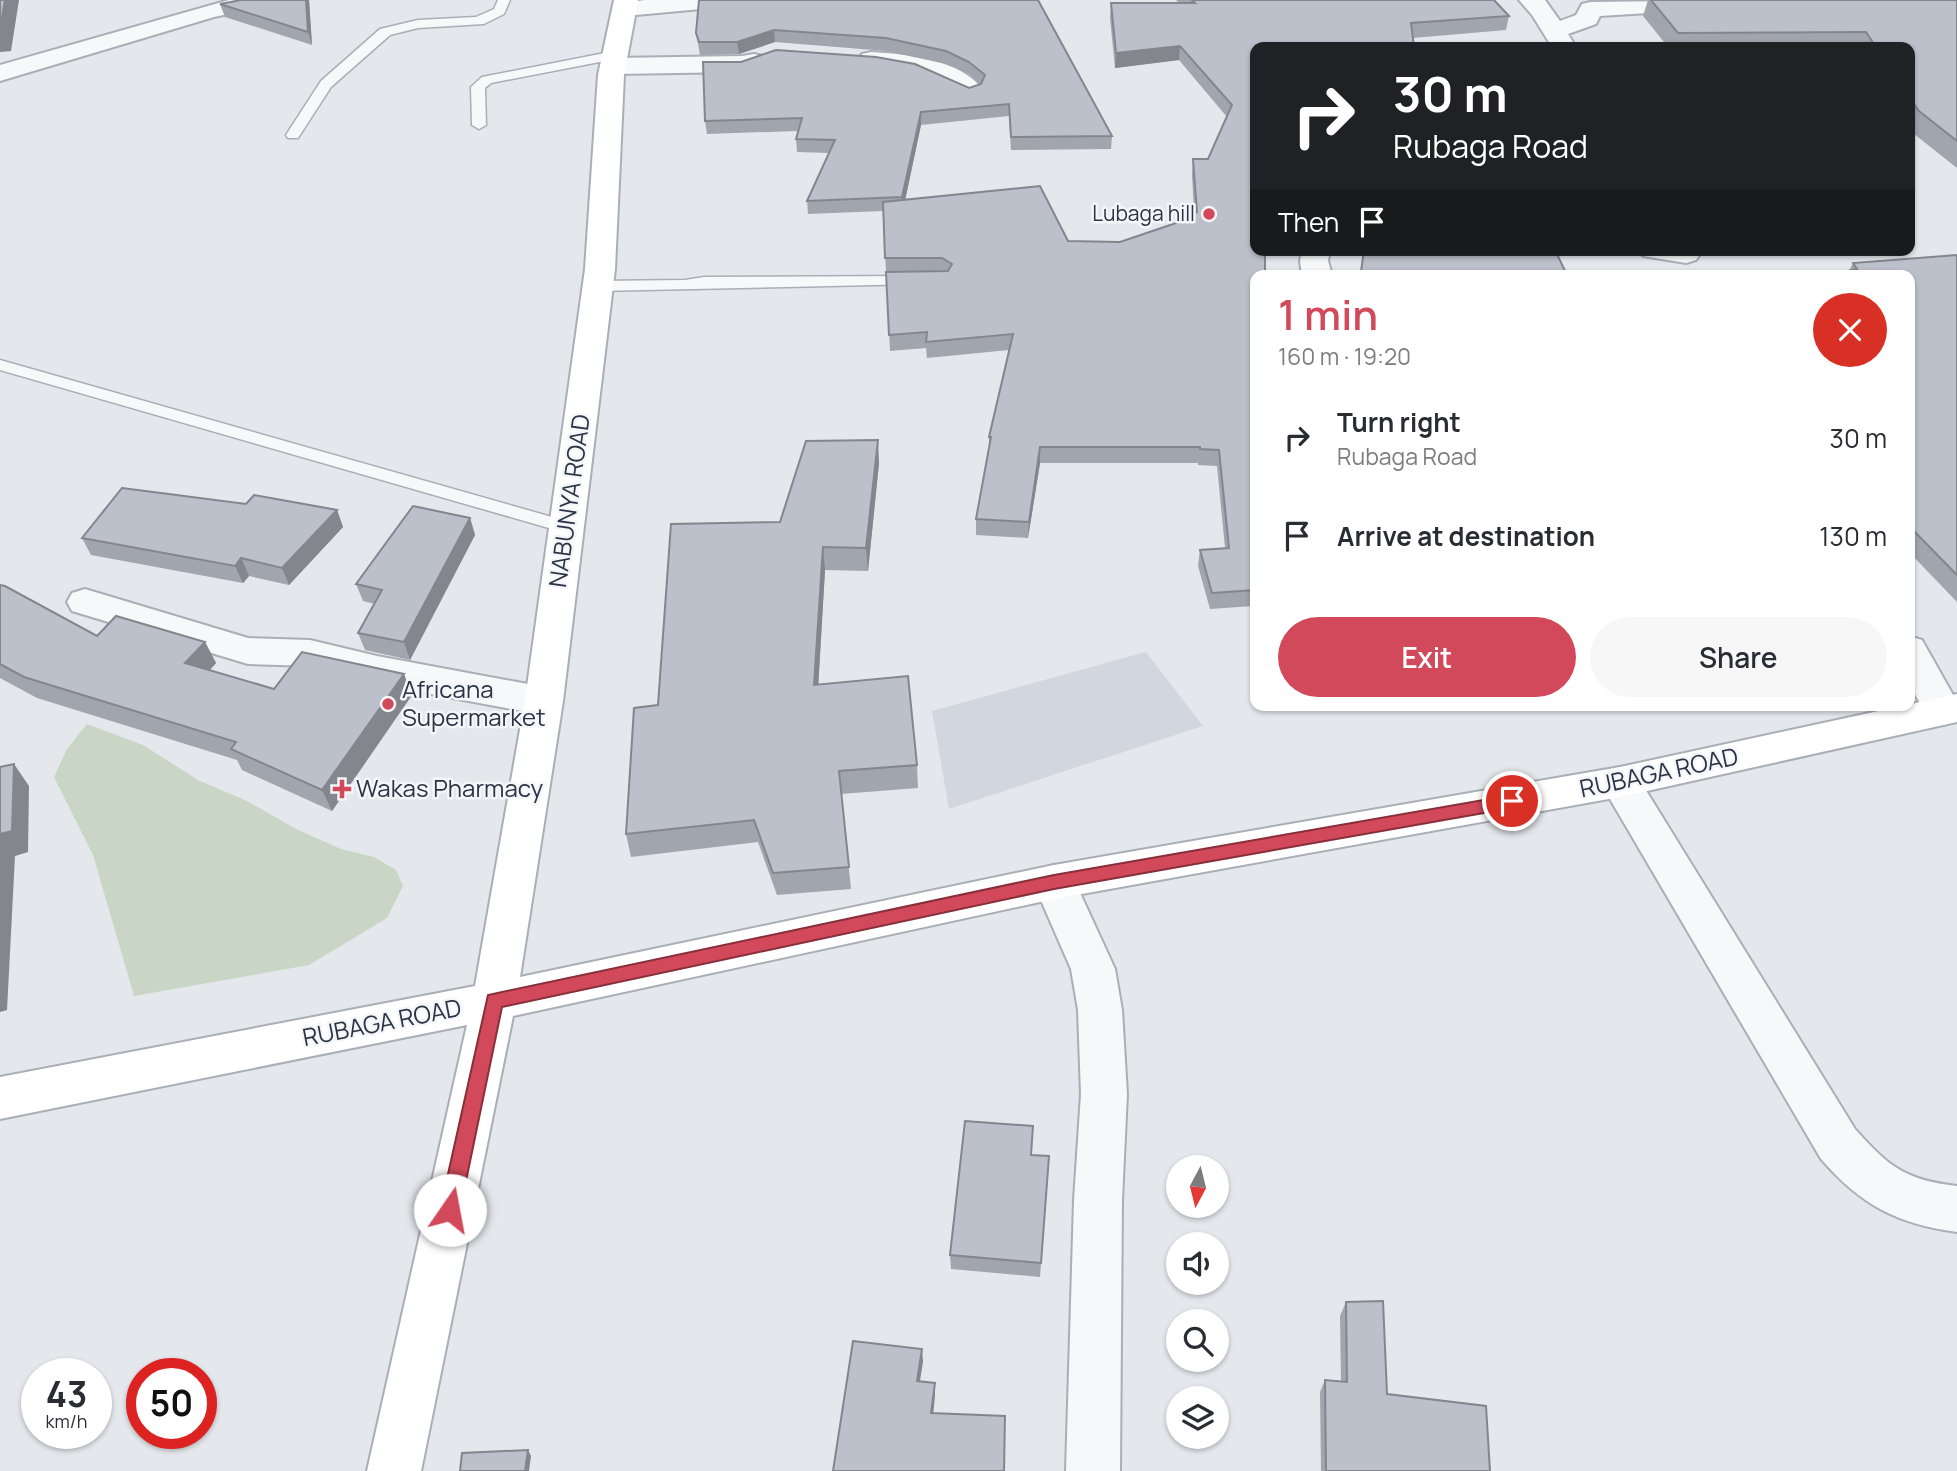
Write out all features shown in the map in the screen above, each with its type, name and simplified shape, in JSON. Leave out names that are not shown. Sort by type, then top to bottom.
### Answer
[{"type":"main road","name":"NABUNYA ROAD","points":[[394,1471],[495,1001],[544,701],[598,286],[614,61],[628,4]]},
{"type":"main road","name":"RUBAGA ROAD","points":[[0,1098],[495,1001],[1054,882],[1620,782],[1950,709]]},
{"type":"street","points":[[0,73],[210,11],[264,0]]},
{"type":"street","points":[[628,4],[723,0]]},
{"type":"street","points":[[1531,0],[1542,11],[1559,39],[1587,19],[1590,9],[1745,0]]},
{"type":"street","points":[[614,61],[742,64],[775,52]]},
{"type":"street","points":[[852,58],[922,67],[965,85],[970,90]]},
{"type":"street","points":[[85,602],[248,651],[310,653],[377,670],[544,701]]},
{"type":"street","points":[[1915,658],[1950,709]]},
{"type":"street","points":[[1620,782],[1838,1144],[1865,1176],[1905,1199],[1957,1209]]},
{"type":"street","points":[[1054,882],[1093,969],[1100,1010],[1104,1094],[1098,1200],[1093,1471]]},
{"type":"lane","points":[[293,135],[326,84],[384,32],[418,24],[479,21],[499,11],[504,0]]},
{"type":"lane","points":[[479,125],[478,87],[487,80],[614,61]]},
{"type":"lane","points":[[598,286],[685,285],[704,282],[929,281]]},
{"type":"lane","points":[[0,365],[566,527]]},
{"type":"shaded area","points":[[1146,652],[1203,726],[949,809],[932,711]]},
{"type":"green space","points":[[87,724],[143,745],[198,780],[247,801],[298,830],[341,849],[374,857],[396,870],[403,886],[387,918],[309,965],[134,996],[93,855],[54,777],[67,749]]},
{"type":"building","points":[[0,0],[5,0],[0,28]]},
{"type":"building","points":[[241,0],[306,0],[308,32],[220,4]]},
{"type":"building","points":[[699,0],[1038,0],[1112,136],[1011,137],[1009,104],[921,112],[902,197],[807,201],[835,140],[796,139],[802,118],[705,121],[703,62],[741,62],[776,50],[876,57],[915,64],[969,88],[981,84],[985,75],[969,62],[946,51],[886,38],[774,30],[737,42],[699,42],[696,33]]},
{"type":"building","points":[[1192,0],[1494,0],[1509,16],[1411,23],[1413,42],[1250,42],[1250,256],[1265,256],[1265,270],[1250,270],[1250,590],[1212,593],[1200,550],[1229,548],[1219,450],[1200,447],[1040,447],[1029,522],[976,519],[989,437],[1013,334],[926,342],[927,332],[889,335],[886,272],[948,271],[952,264],[942,258],[885,258],[883,202],[1040,186],[1068,241],[1120,242],[1182,221],[1180,213],[1197,212],[1193,159],[1208,159],[1232,105],[1180,46],[1116,53],[1111,3],[1195,3]]},
{"type":"building","points":[[1651,0],[1957,0],[1957,141],[1915,105],[1915,42],[1873,42],[1866,32],[1678,33]]},
{"type":"building","points":[[1957,255],[1957,575],[1915,532],[1915,270],[1852,270],[1857,269],[1853,263]]},
{"type":"building","points":[[1363,256],[1558,256],[1565,270],[1361,270]]},
{"type":"building","points":[[878,440],[866,548],[823,547],[814,685],[908,676],[917,765],[839,771],[849,867],[773,873],[754,820],[626,834],[634,708],[658,705],[671,524],[780,522],[806,441]]},
{"type":"building","points":[[122,488],[246,504],[254,495],[337,510],[282,568],[241,558],[235,566],[82,538]]},
{"type":"building","points":[[413,506],[470,518],[404,642],[358,633],[382,590],[356,584]]},
{"type":"building","points":[[0,585],[97,636],[116,616],[205,642],[185,663],[274,689],[302,652],[404,674],[322,790],[231,749],[236,742],[24,677],[0,664]]},
{"type":"building","points":[[14,764],[12,831],[0,834],[0,767]]},
{"type":"building","points":[[965,1121],[1033,1126],[1031,1155],[1049,1156],[1041,1263],[950,1255]]},
{"type":"building","points":[[1383,1301],[1387,1394],[1486,1406],[1490,1471],[1326,1471],[1325,1380],[1347,1382],[1346,1302]]},
{"type":"building","points":[[853,1341],[922,1349],[917,1381],[935,1383],[931,1413],[1005,1416],[1004,1471],[833,1471]]},
{"type":"building","points":[[528,1450],[525,1471],[460,1471],[462,1453]]},
{"type":"place","name":"Lubaga hill","points":[[1209,214]]},
{"type":"place","name":"Africana Supermarket","points":[[388,704]]},
{"type":"place","name":"Wakas Pharmacy","points":[[342,789]]},
{"type":"route","points":[[450,1210],[495,1001],[1054,882],[1512,801]]}]
